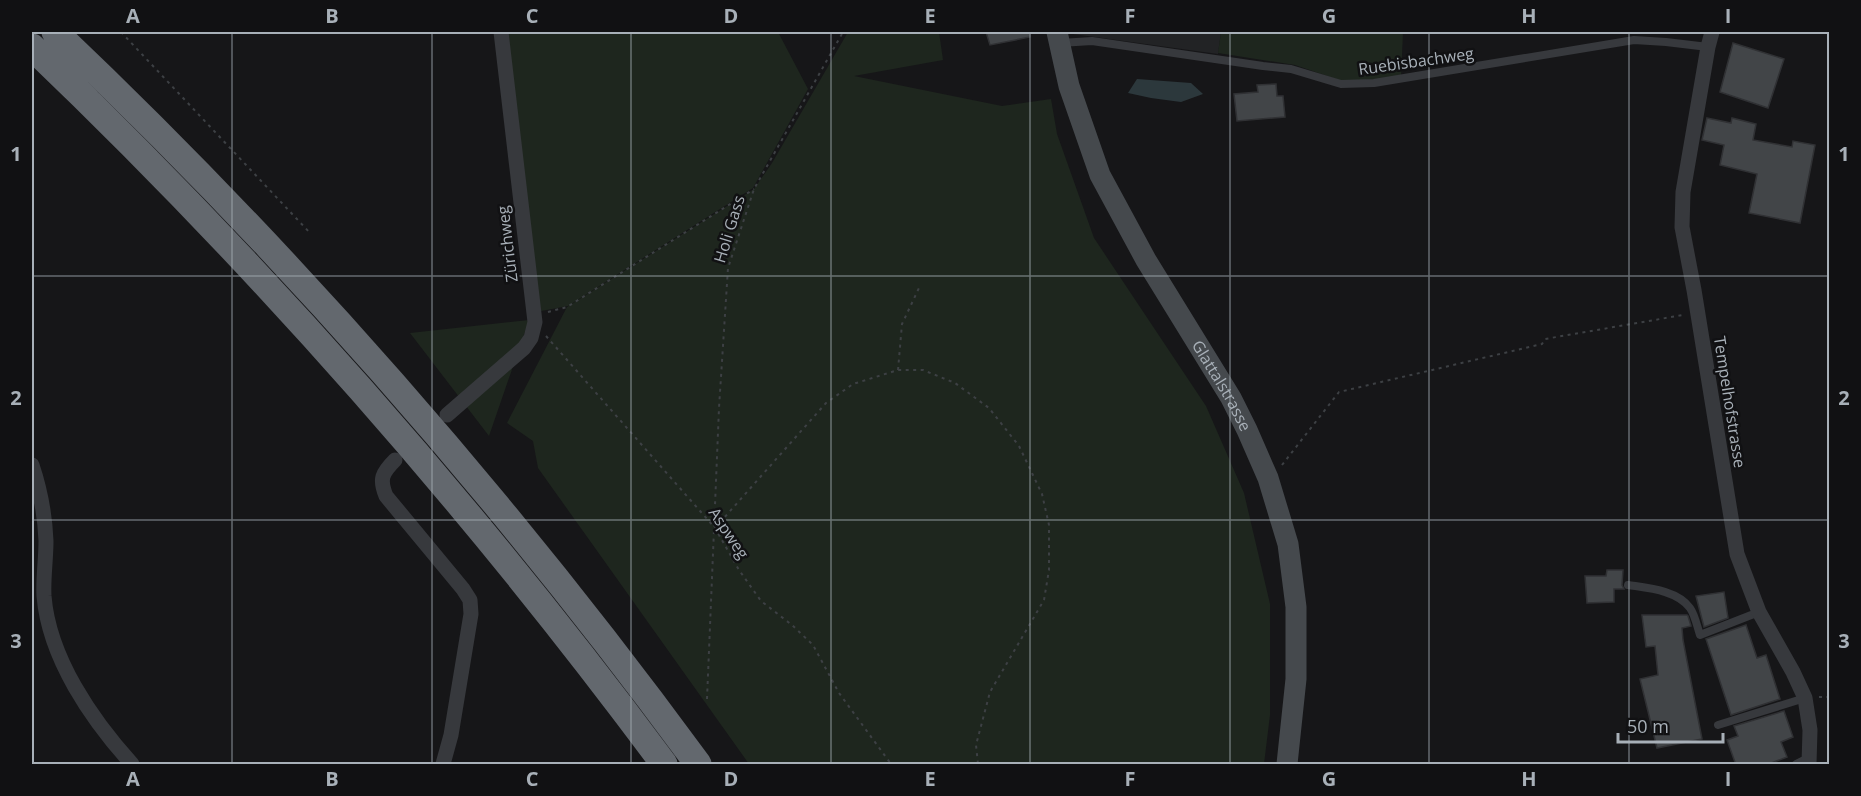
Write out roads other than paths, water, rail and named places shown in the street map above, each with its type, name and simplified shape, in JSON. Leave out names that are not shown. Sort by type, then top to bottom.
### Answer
[{"type":"highway","points":[[55,32],[137,111],[233,209],[388,379],[550,571],[638,683],[698,765]]},
{"type":"highway","points":[[32,47],[205,220],[367,397],[521,580],[663,765]]},
{"type":"street","name":"Zürichweg","points":[[447,415],[524,348],[531,339],[534,319],[501,32]]},
{"type":"street","name":"Tempelhofstrasse","points":[[1712,32],[1683,192],[1683,227],[1737,554],[1759,612],[1793,672],[1804,698],[1810,730],[1805,762]]},
{"type":"street","name":"Glattalstrasse","points":[[1058,38],[1069,86],[1100,175],[1146,260],[1231,398],[1268,478],[1287,544],[1296,607],[1296,679],[1287,765]]},
{"type":"street","points":[[395,460],[385,469],[382,477],[382,486],[386,496],[470,600],[471,614],[451,735],[442,765]]},
{"type":"street","points":[[32,465],[45,520],[45,598],[54,640],[68,673],[88,707],[105,733],[132,765]]},
{"type":"lane","name":"Ruebisbachweg","points":[[1058,38],[1291,69],[1341,84],[1374,83],[1634,40],[1708,47]]},
{"type":"lane","points":[[1628,585],[1652,588],[1682,600],[1693,613],[1700,635],[1759,612]]},
{"type":"lane","points":[[1718,725],[1804,698]]}]
